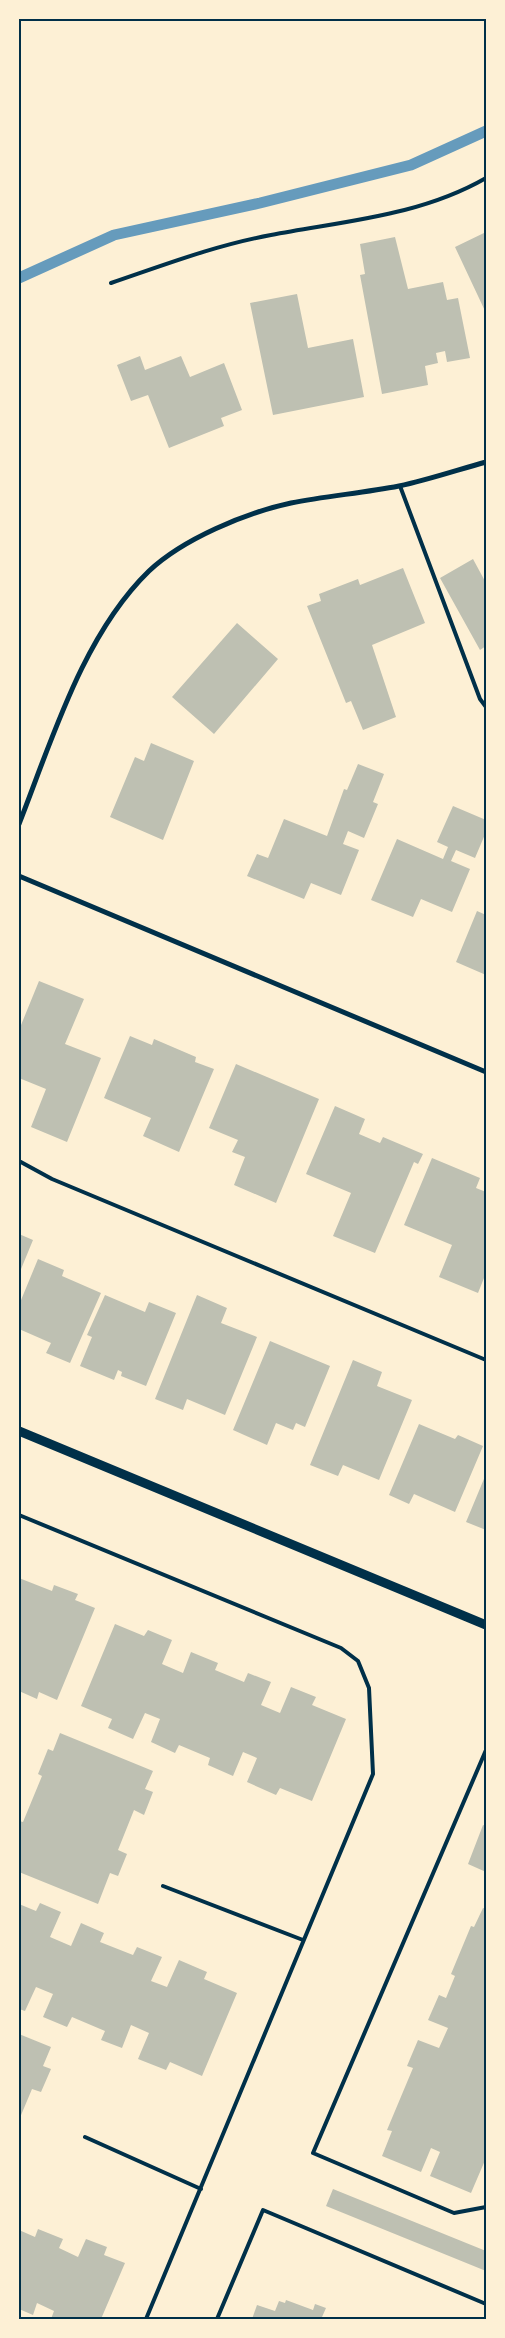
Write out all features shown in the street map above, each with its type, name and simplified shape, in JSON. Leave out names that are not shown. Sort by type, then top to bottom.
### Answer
[{"type":"street","points":[[19,824],[75,680],[114,613],[149,571],[181,546],[223,525],[289,503],[400,486],[486,462]]},
{"type":"street","points":[[19,876],[486,1072]]},
{"type":"street","points":[[19,1431],[486,1625]]},
{"type":"lane","points":[[111,283],[202,251],[270,235],[387,216],[462,192],[486,178]]},
{"type":"lane","points":[[400,486],[480,699],[486,707]]},
{"type":"lane","points":[[19,1160],[52,1178],[486,1360]]},
{"type":"lane","points":[[19,1515],[341,1648],[358,1661],[369,1688],[373,1774],[146,2319]]},
{"type":"lane","points":[[486,1750],[313,2153],[454,2213],[486,2207]]},
{"type":"lane","points":[[163,1886],[303,1940]]},
{"type":"lane","points":[[84,2137],[201,2189]]},
{"type":"lane","points":[[217,2319],[264,2210],[486,2304]]},
{"type":"building","points":[[486,232],[486,313],[455,247]]},
{"type":"building","points":[[395,237],[408,289],[443,282],[447,300],[458,298],[470,358],[447,362],[445,351],[436,353],[438,363],[425,366],[428,385],[382,394],[360,275],[365,274],[360,244]]},
{"type":"building","points":[[297,294],[308,348],[353,339],[364,397],[273,415],[250,303]]},
{"type":"building","points":[[140,356],[145,370],[181,356],[190,377],[224,363],[242,410],[221,418],[224,426],[169,448],[148,395],[131,401],[117,365]]},
{"type":"building","points":[[473,559],[486,583],[486,646],[480,650],[440,578]]},
{"type":"building","points":[[403,568],[425,623],[372,645],[396,717],[363,730],[351,701],[346,703],[307,606],[321,601],[319,594],[358,579],[360,585]]},
{"type":"building","points":[[237,623],[278,659],[214,734],[172,697]]},
{"type":"building","points":[[151,743],[194,761],[163,840],[110,817],[135,757],[144,761]]},
{"type":"building","points":[[358,764],[384,774],[373,802],[378,804],[364,838],[348,831],[343,844],[359,850],[341,895],[311,883],[304,899],[247,876],[257,854],[268,858],[284,819],[327,836],[344,789],[347,790]]},
{"type":"building","points":[[453,806],[486,820],[486,832],[475,858],[456,850],[451,861],[470,869],[452,912],[421,899],[413,917],[371,900],[397,839],[443,859],[448,847],[437,842]]},
{"type":"building","points":[[477,911],[486,915],[486,975],[456,962]]},
{"type":"building","points":[[39,981],[84,999],[65,1044],[101,1058],[67,1142],[31,1127],[46,1089],[19,1078],[19,1030]]},
{"type":"building","points":[[130,1036],[152,1045],[154,1039],[196,1057],[195,1062],[214,1069],[179,1152],[143,1136],[151,1118],[104,1098]]},
{"type":"building","points":[[236,1064],[319,1099],[276,1203],[234,1185],[245,1157],[232,1152],[238,1140],[209,1128]]},
{"type":"building","points":[[335,1106],[365,1119],[359,1134],[380,1143],[383,1137],[423,1154],[418,1164],[414,1162],[375,1253],[333,1236],[351,1193],[306,1174]]},
{"type":"building","points":[[432,1158],[480,1178],[476,1188],[486,1192],[486,1273],[478,1293],[439,1277],[452,1245],[404,1225]]},
{"type":"building","points":[[19,1234],[33,1240],[19,1274]]},
{"type":"building","points":[[38,1259],[64,1270],[62,1276],[101,1293],[70,1363],[46,1353],[51,1343],[19,1329],[19,1305]]},
{"type":"building","points":[[105,1295],[145,1312],[149,1302],[176,1313],[146,1386],[121,1376],[122,1372],[118,1370],[114,1380],[80,1366],[92,1337],[87,1335]]},
{"type":"building","points":[[197,1295],[227,1308],[221,1323],[257,1337],[225,1415],[187,1399],[183,1410],[155,1399]]},
{"type":"building","points":[[270,1341],[330,1366],[305,1427],[296,1423],[293,1430],[276,1423],[267,1445],[233,1430]]},
{"type":"building","points":[[353,1360],[382,1372],[377,1386],[412,1400],[379,1480],[343,1465],[338,1476],[310,1465]]},
{"type":"building","points":[[419,1424],[455,1439],[458,1435],[483,1446],[455,1512],[414,1494],[409,1504],[389,1495]]},
{"type":"building","points":[[486,1474],[486,1530],[466,1522]]},
{"type":"building","points":[[19,1578],[52,1591],[54,1585],[78,1594],[75,1600],[95,1608],[57,1700],[39,1692],[37,1699],[19,1691]]},
{"type":"building","points":[[115,1624],[144,1636],[148,1630],[172,1640],[162,1664],[183,1673],[191,1652],[218,1663],[215,1670],[244,1682],[248,1673],[271,1682],[261,1705],[280,1713],[291,1687],[316,1697],[312,1705],[346,1719],[312,1801],[280,1788],[276,1795],[247,1782],[257,1758],[243,1752],[233,1776],[208,1765],[210,1758],[179,1745],[175,1753],[151,1742],[160,1719],[145,1713],[133,1739],[108,1728],[112,1719],[81,1706]]},
{"type":"building","points":[[60,1733],[153,1771],[145,1789],[153,1792],[144,1815],[134,1810],[118,1850],[127,1854],[118,1876],[110,1873],[98,1904],[19,1872],[19,1821],[23,1822],[42,1776],[38,1774],[48,1749],[53,1751]]},
{"type":"building","points":[[483,1825],[486,1826],[486,1872],[468,1864]]},
{"type":"building","points":[[40,1903],[61,1912],[50,1937],[71,1946],[81,1923],[104,1933],[100,1942],[133,1955],[137,1947],[162,1957],[151,1981],[167,1987],[179,1960],[207,1972],[204,1979],[237,1993],[202,2076],[170,2062],[166,2070],[138,2059],[149,2033],[131,2025],[122,2048],[101,2040],[105,2031],[72,2017],[67,2027],[43,2017],[53,1994],[36,1987],[25,2011],[19,2009],[19,1904],[36,1911]]},
{"type":"building","points":[[483,1908],[486,1909],[486,2158],[471,2193],[430,2176],[440,2152],[431,2148],[421,2172],[382,2156],[392,2131],[387,2130],[413,2068],[407,2066],[418,2040],[439,2048],[448,2028],[428,2020],[439,1995],[446,1998],[455,1976],[451,1974],[471,1926],[474,1927]]},
{"type":"building","points":[[19,2034],[51,2047],[43,2066],[51,2069],[41,2092],[32,2089],[19,2120]]},
{"type":"building","points":[[333,2189],[486,2251],[486,2271],[326,2206]]},
{"type":"building","points":[[38,2229],[63,2239],[59,2248],[78,2257],[86,2239],[107,2247],[104,2255],[125,2263],[101,2319],[51,2319],[54,2311],[37,2303],[33,2315],[19,2309],[19,2230],[35,2237]]},
{"type":"building","points":[[286,2300],[313,2310],[315,2304],[326,2308],[322,2317],[327,2319],[252,2319],[257,2305],[275,2311],[279,2301],[285,2303]]},
{"type":"waterway","points":[[19,278],[114,235],[260,203],[411,165],[486,131]]}]
